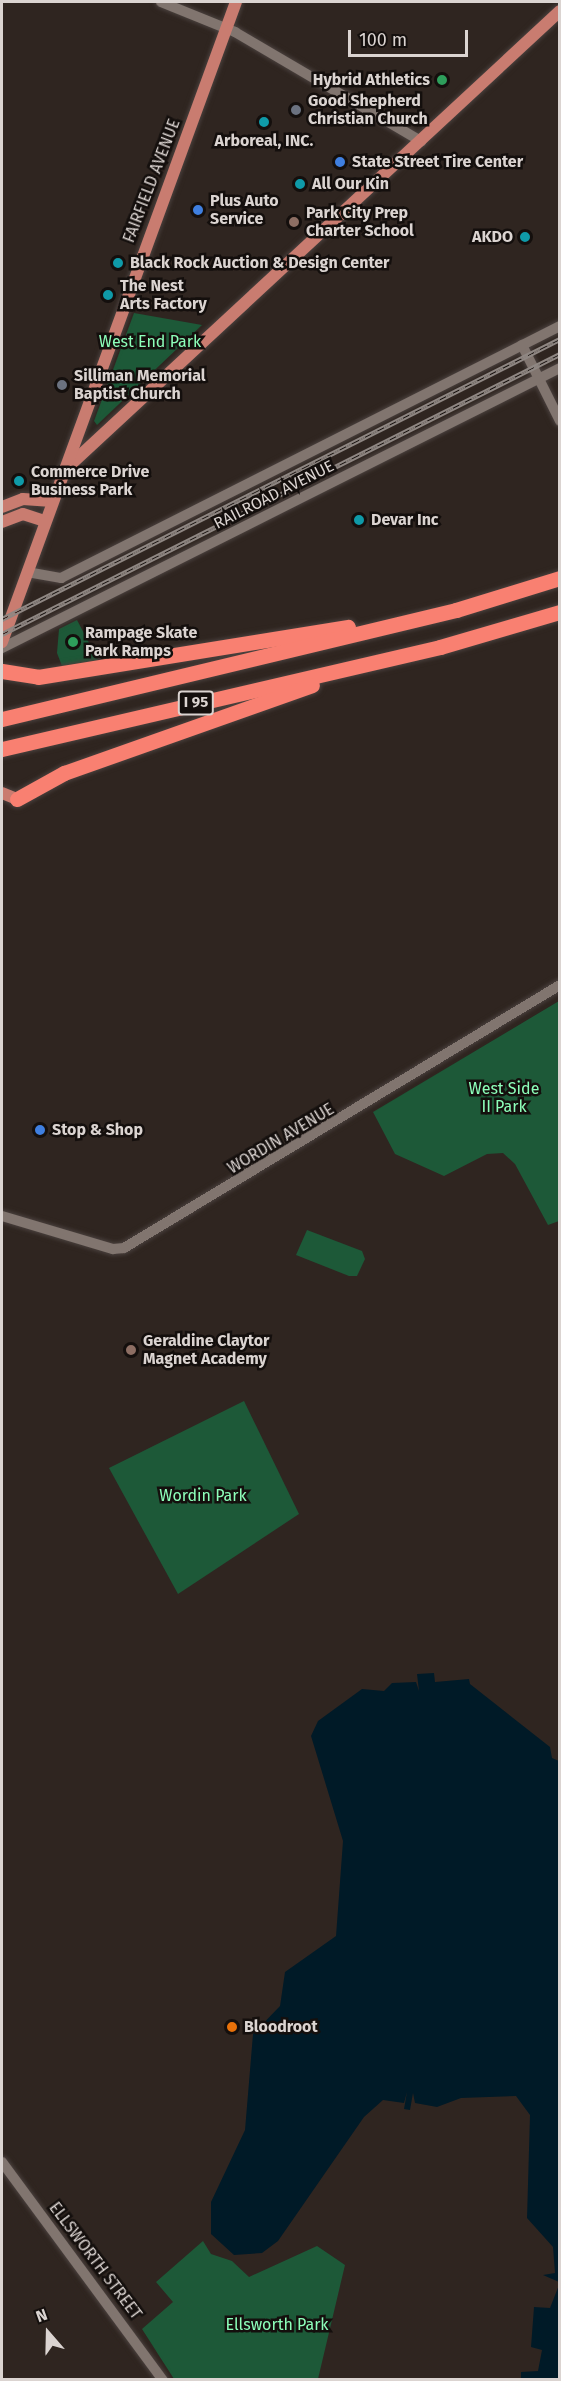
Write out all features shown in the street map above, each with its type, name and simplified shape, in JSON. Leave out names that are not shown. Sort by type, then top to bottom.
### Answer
[{"type":"highway","points":[[2,671],[38,677],[402,623],[484,603],[560,578]]},
{"type":"highway","name":"I 95","points":[[2,749],[417,652],[560,612]]},
{"type":"highway","name":"I 95","points":[[3,718],[375,627]]},
{"type":"highway","points":[[17,799],[36,786],[82,766],[391,658]]},
{"type":"main road","name":"FAIRFIELD AVENUE","points":[[2,642],[236,2]]},
{"type":"main road","points":[[67,467],[560,11]]},
{"type":"main road","points":[[80,428],[86,437],[97,440]]},
{"type":"main road","points":[[2,507],[23,499],[52,501]]},
{"type":"main road","points":[[2,522],[23,514],[45,521]]},
{"type":"main road","points":[[2,793],[17,799]]},
{"type":"street","points":[[161,2],[226,28],[421,141]]},
{"type":"street","name":"RAILROAD AVENUE","points":[[27,572],[62,578],[560,326]]},
{"type":"street","points":[[522,345],[560,421]]},
{"type":"street","name":"RAILROAD AVENUE","points":[[2,648],[560,368]]},
{"type":"street","name":"WORDIN AVENUE","points":[[2,1216],[113,1249],[124,1248],[560,985]]},
{"type":"street","name":"ELLSWORTH STREET","points":[[2,2162],[163,2379]]},
{"type":"green space","name":"West End Park","points":[[134,313],[202,325],[97,425],[94,421]]},
{"type":"green space","name":"Rampage Skate Park Ramps","points":[[77,620],[98,660],[62,666],[57,653],[59,629]]},
{"type":"green space","name":"West Side II Park","points":[[559,1001],[559,1221],[548,1225],[515,1164],[503,1153],[487,1154],[444,1176],[395,1154],[373,1112]]},
{"type":"green space","points":[[307,1230],[362,1251],[365,1259],[357,1276],[349,1276],[296,1255]]},
{"type":"green space","name":"Wordin Park","points":[[244,1401],[299,1514],[178,1594],[109,1468]]},
{"type":"green space","name":"Ellsworth Park","points":[[203,2241],[211,2254],[232,2261],[249,2277],[317,2246],[345,2265],[318,2379],[174,2379],[142,2329],[173,2302],[156,2282]]},
{"type":"water","points":[[434,1673],[435,1682],[469,1679],[470,1684],[550,1747],[552,1758],[559,1761],[559,2282],[543,2275],[555,2273],[553,2247],[527,2218],[530,2115],[516,2096],[461,2098],[437,2107],[415,2103],[413,2093],[410,2110],[404,2109],[407,2092],[404,2103],[383,2100],[364,2117],[278,2241],[262,2253],[234,2255],[211,2234],[211,2202],[245,2130],[253,2034],[280,2006],[285,1972],[336,1936],[343,1841],[311,1736],[318,1721],[362,1689],[384,1691],[392,1683],[416,1682],[419,1691],[417,1674]]},
{"type":"water","points":[[559,2285],[559,2379],[521,2379],[521,2372],[538,2371],[542,2350],[531,2347],[534,2307],[550,2308]]},
{"type":"railway","points":[[2,619],[560,339]]},
{"type":"railway","points":[[2,634],[560,354]]},
{"type":"place","name":"Hybrid Athletics","points":[[442,80]]},
{"type":"place","name":"Good Shepherd Christian Church","points":[[296,110]]},
{"type":"place","name":"Arboreal, INC.","points":[[264,122]]},
{"type":"place","name":"State Street Tire Center","points":[[340,162]]},
{"type":"place","name":"All Our Kin","points":[[300,184]]},
{"type":"place","name":"Plus Auto Service","points":[[198,210]]},
{"type":"place","name":"Park City Prep Charter School","points":[[294,222]]},
{"type":"place","name":"AKDO","points":[[525,237]]},
{"type":"place","name":"Black Rock Auction & Design Center","points":[[118,263]]},
{"type":"place","name":"The Nest Arts Factory","points":[[108,295]]},
{"type":"place","name":"Silliman Memorial Baptist Church","points":[[62,385]]},
{"type":"place","name":"Commerce Drive Business Park","points":[[19,481]]},
{"type":"place","name":"Devar Inc","points":[[359,520]]},
{"type":"place","name":"Rampage Skate Park Ramps","points":[[73,642]]},
{"type":"place","name":"Stop & Shop","points":[[40,1130]]},
{"type":"place","name":"Geraldine Claytor Magnet Academy","points":[[131,1350]]},
{"type":"place","name":"Bloodroot","points":[[232,2027]]}]
